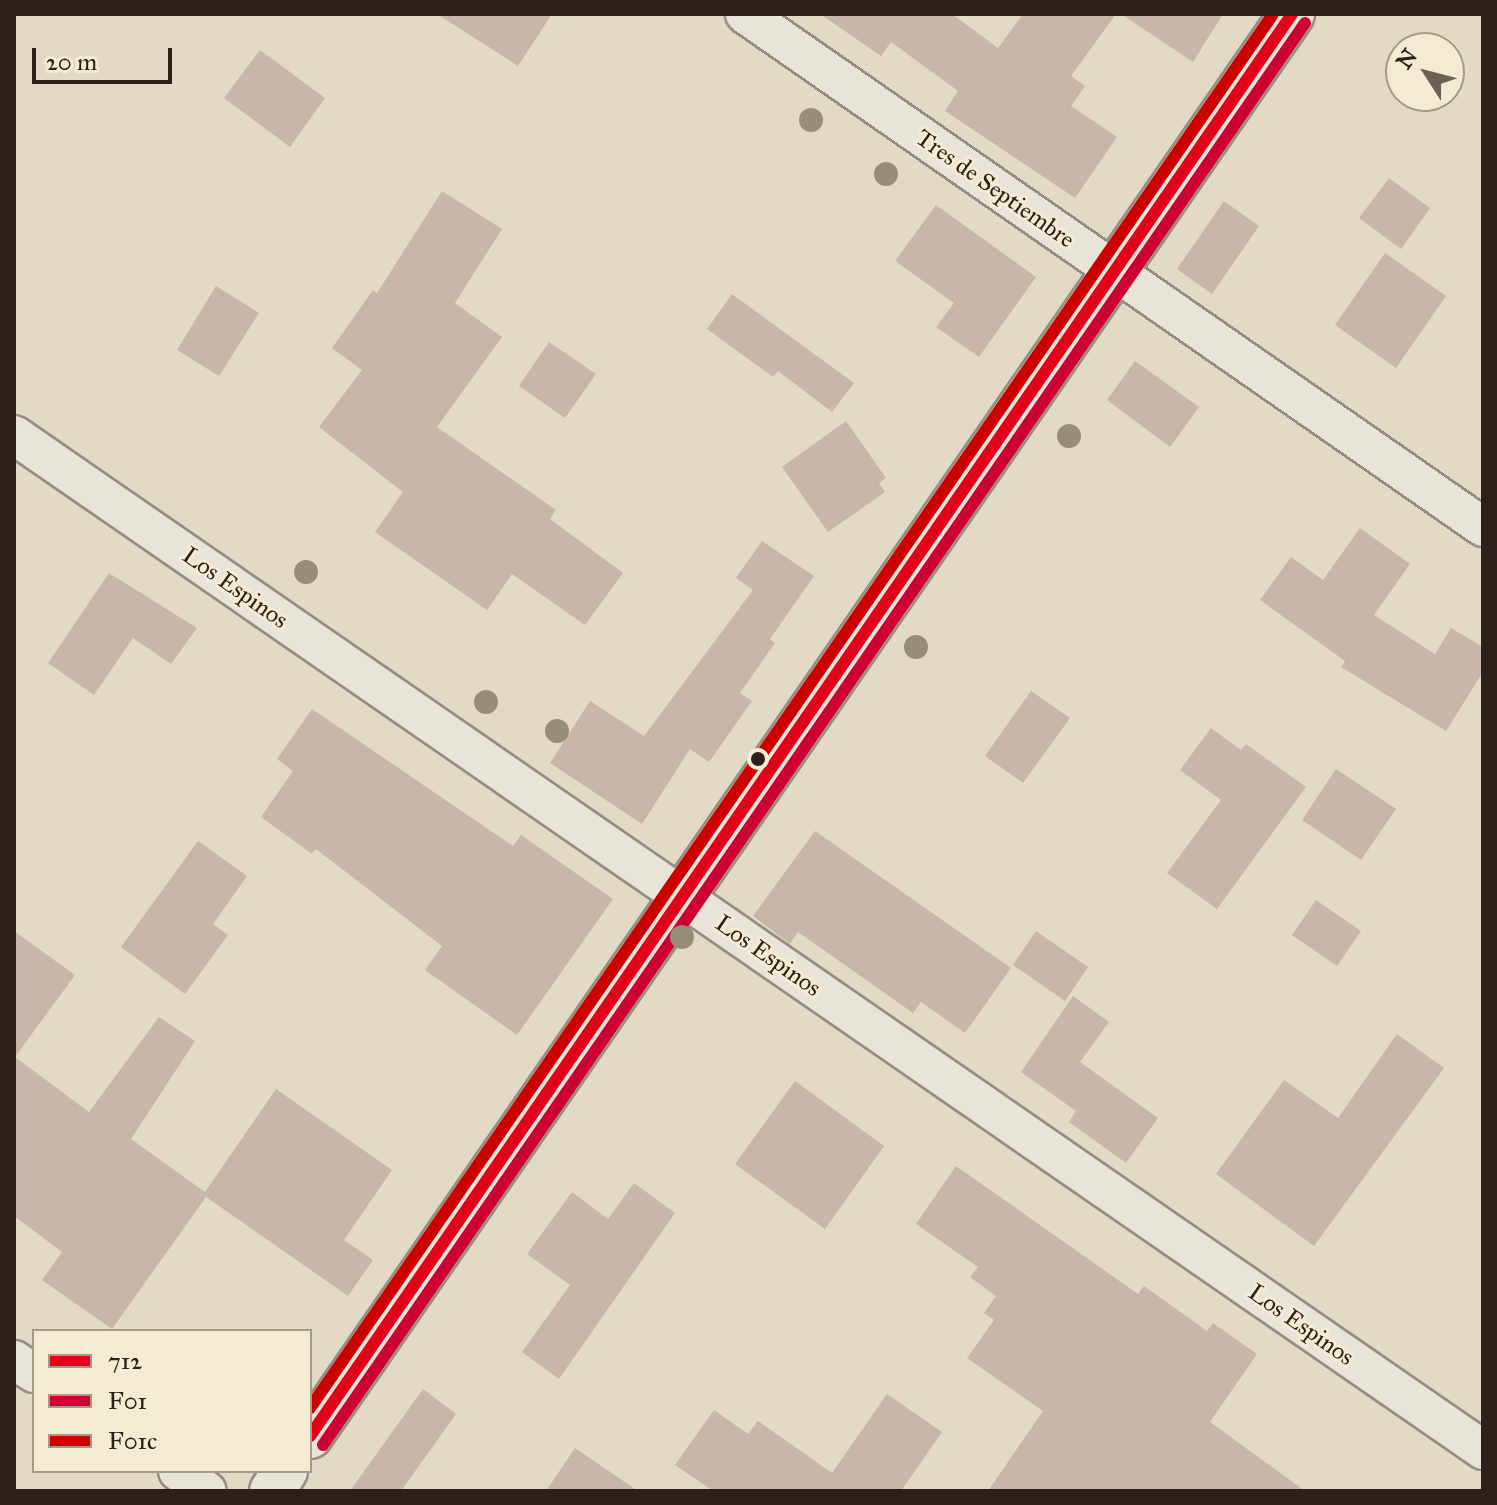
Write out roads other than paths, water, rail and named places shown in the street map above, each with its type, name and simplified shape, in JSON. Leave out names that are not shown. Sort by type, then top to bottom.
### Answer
[{"type":"street","name":"Tres de Septiembre","points":[[745,14],[1483,527]]},
{"type":"street","points":[[312,1433],[1292,14]]},
{"type":"street","name":"Los Espinos","points":[[14,435],[1483,1450]]},
{"type":"street","points":[[14,1360],[32,1372]]},
{"type":"street","points":[[181,1473],[207,1491]]},
{"type":"street","points":[[272,1491],[284,1473]]}]
